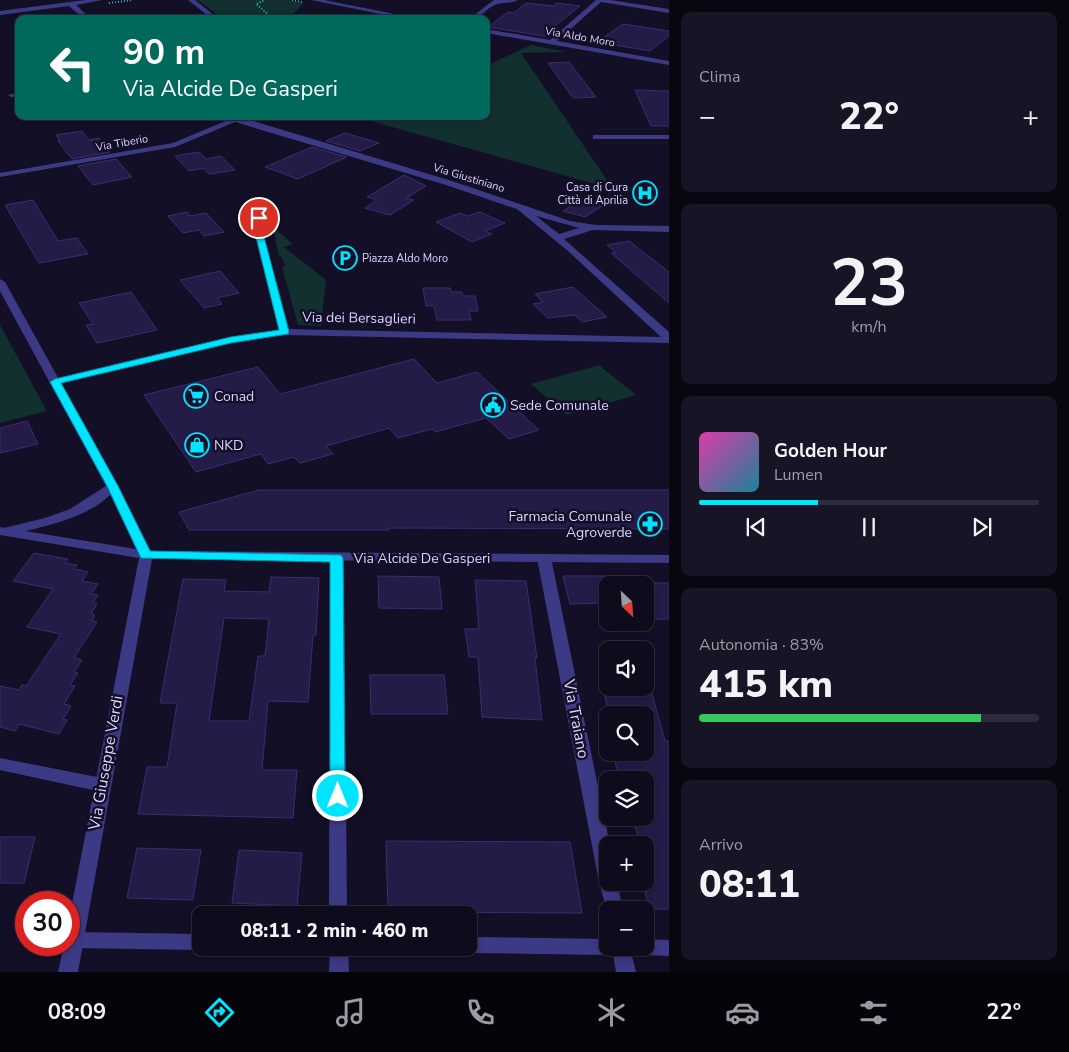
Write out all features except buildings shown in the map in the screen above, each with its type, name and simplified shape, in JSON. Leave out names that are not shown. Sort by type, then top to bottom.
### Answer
[{"type":"street","points":[[0,13],[99,0]]},
{"type":"street","points":[[191,0],[211,15]]},
{"type":"street","points":[[314,0],[395,15]]},
{"type":"street","points":[[477,15],[497,1],[509,2],[514,0]]},
{"type":"street","points":[[552,42],[597,0],[669,11]]},
{"type":"street","points":[[71,4],[83,15]]},
{"type":"street","name":"Via Aldo Moro","points":[[490,32],[669,63]]},
{"type":"street","name":"Via Tiberio","points":[[0,175],[175,145],[234,120]]},
{"type":"street","name":"Via Giustiniano","points":[[234,120],[449,183],[520,208],[557,238],[669,339]]},
{"type":"street","points":[[596,137],[669,137]]},
{"type":"street","points":[[520,208],[568,223],[596,228]]},
{"type":"street","points":[[557,238],[580,230],[596,228],[669,229]]},
{"type":"street","points":[[1,285],[112,486],[146,555]]},
{"type":"street","name":"Via dei Bersaglieri","points":[[55,382],[231,340],[285,332],[669,339]]},
{"type":"street","points":[[3,532],[74,513],[96,500],[112,486]]},
{"type":"street","name":"Via Alcide De Gasperi","points":[[3,532],[146,555],[336,558],[669,559]]},
{"type":"street","name":"Via Giuseppe Verdi","points":[[80,907],[146,555]]},
{"type":"street","points":[[336,558],[338,906]]},
{"type":"street","name":"Via Traiano","points":[[544,558],[599,836]]},
{"type":"street","points":[[0,764],[102,785]]},
{"type":"street","points":[[80,940],[192,942]]},
{"type":"street","points":[[477,945],[599,947]]},
{"type":"street","points":[[654,947],[669,948]]},
{"type":"street","name":"Via Giuseppe Verdi","points":[[68,972],[71,956]]},
{"type":"street","points":[[339,956],[339,972]]},
{"type":"street","points":[[623,956],[626,972]]},
{"type":"lane","points":[[11,95],[15,94]]},
{"type":"lane","points":[[265,215],[259,218],[258,229],[285,332]]},
{"type":"path","points":[[265,0],[256,4],[268,14],[266,15]]},
{"type":"green space","points":[[198,0],[287,0],[304,3],[292,15],[218,15]]},
{"type":"green space","points":[[531,45],[567,52],[521,53],[613,189],[367,120],[490,120],[490,64]]},
{"type":"green space","points":[[273,227],[293,244],[284,247],[326,280],[321,326],[298,325],[282,267],[285,266],[282,257],[279,257]]},
{"type":"green space","points":[[0,325],[47,411],[0,423]]},
{"type":"green space","points":[[599,365],[636,395],[567,415],[531,384]]},
{"type":"place","name":"Casa di Cura Città di Aprilia","points":[[645,193]]},
{"type":"place","name":"Piazza Aldo Moro","points":[[345,258]]},
{"type":"place","name":"Conad","points":[[196,396]]},
{"type":"place","name":"Sede Comunale","points":[[493,405]]},
{"type":"place","name":"NKD","points":[[197,445]]},
{"type":"place","name":"Farmacia Comunale Agroverde","points":[[650,524]]},
{"type":"route","points":[[259,218],[258,229],[285,332],[231,340],[55,382],[112,486],[146,555],[336,558],[338,796]]}]
